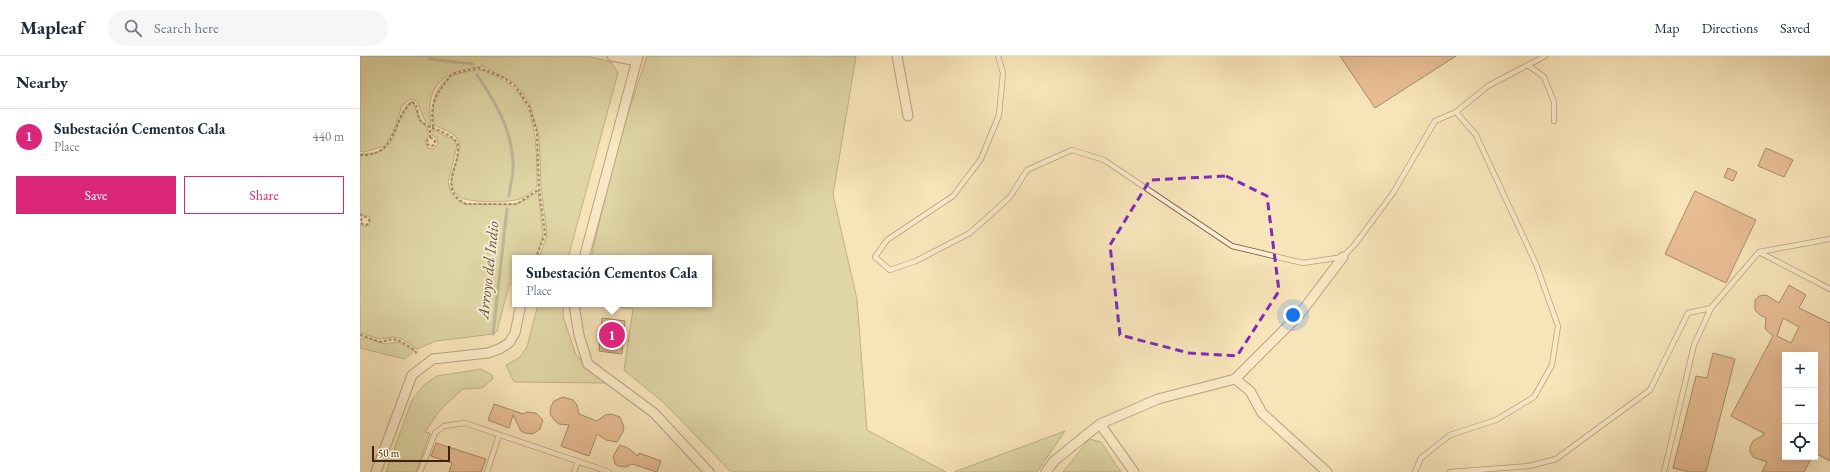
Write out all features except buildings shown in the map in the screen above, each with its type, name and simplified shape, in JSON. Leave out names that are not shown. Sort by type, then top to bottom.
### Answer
[{"type":"street","points":[[585,255],[637,59],[612,56]]},
{"type":"street","points":[[897,56],[908,116]]},
{"type":"street","points":[[1046,472],[1054,461],[1100,424],[1158,399],[1235,379],[1299,315],[1343,257]]},
{"type":"street","points":[[376,472],[412,375],[433,359],[488,353],[509,343],[515,334],[520,307]]},
{"type":"street","points":[[574,307],[578,334],[588,364],[654,413],[709,472]]},
{"type":"street","points":[[1235,379],[1250,391],[1262,413],[1327,472]]},
{"type":"street","points":[[1100,424],[1134,472]]},
{"type":"lane","points":[[998,56],[1003,73],[998,116],[981,159],[952,196],[887,240],[875,256],[890,270],[916,261],[970,233],[1010,197],[1028,170],[1072,150],[1104,160],[1232,246],[1303,263],[1343,257],[1356,243],[1393,193],[1436,121],[1456,112],[1488,86],[1545,56]]},
{"type":"lane","points":[[1528,65],[1544,77],[1554,102],[1554,121]]},
{"type":"lane","points":[[1415,472],[1421,458],[1450,434],[1496,420],[1534,397],[1552,365],[1558,326],[1536,264],[1476,135],[1456,112]]},
{"type":"lane","points":[[1664,472],[1694,346],[1711,308],[1759,252],[1830,238]]},
{"type":"lane","points":[[1759,252],[1830,289]]},
{"type":"lane","points":[[1450,472],[1529,466],[1556,459],[1650,390],[1688,313],[1711,308]]},
{"type":"lane","points":[[420,472],[435,433],[444,426],[465,423],[609,472]]},
{"type":"lane","points":[[487,472],[499,435]]},
{"type":"lane","points":[[574,472],[578,461]]},
{"type":"path","points":[[433,127],[432,112],[435,96],[452,74],[478,68],[504,78],[515,86],[529,106],[537,132],[539,188],[545,234],[537,255]]},
{"type":"path","points":[[360,154],[370,155],[386,147],[396,131],[406,107],[412,102],[416,105],[420,120],[455,140],[458,148],[452,178],[452,190],[458,200],[466,204],[517,204],[539,188]]},
{"type":"path","points":[[430,127],[430,138],[427,143],[434,146],[435,140],[430,138]]},
{"type":"path","points":[[360,214],[363,217],[366,216],[369,218],[370,221],[367,224],[363,224],[361,222],[363,217]]},
{"type":"path","points":[[360,335],[381,342],[393,339],[400,341],[415,350],[417,354]]},
{"type":"highlighted area","points":[[1226,176],[1267,196],[1279,291],[1237,356],[1189,353],[1120,335],[1110,245],[1150,180]]},
{"type":"green space","points":[[360,56],[587,56],[611,62],[618,73],[569,255],[540,255],[547,235],[541,186],[539,136],[529,102],[515,83],[483,66],[458,71],[440,82],[434,89],[431,99],[431,125],[425,121],[417,101],[410,99],[402,106],[393,132],[385,146],[364,152],[360,151]]},
{"type":"green space","points":[[647,56],[856,56],[833,195],[857,299],[867,430],[946,472],[731,472],[664,403],[624,370],[633,309],[618,307],[712,307],[712,255],[592,255],[618,143]]},
{"type":"green space","points":[[480,70],[500,78],[514,89],[524,101],[531,116],[536,150],[537,187],[519,199],[498,202],[469,200],[458,196],[452,185],[452,174],[460,145],[454,135],[434,125],[433,111],[435,97],[441,85],[452,76]]},
{"type":"green space","points":[[410,102],[413,102],[420,120],[428,128],[428,136],[425,141],[427,148],[434,149],[438,144],[437,138],[432,135],[432,129],[453,140],[457,146],[448,182],[452,195],[459,201],[465,204],[512,205],[524,201],[538,191],[543,234],[537,255],[512,255],[512,283],[509,285],[497,331],[494,334],[436,341],[417,349],[402,339],[394,337],[380,339],[360,333],[360,224],[366,227],[371,222],[369,216],[363,215],[360,211],[360,154],[374,153],[384,149],[390,144],[404,110]]},
{"type":"green space","points":[[537,307],[564,307],[563,316],[576,355],[605,383],[514,382],[506,365],[519,358],[527,347]]},
{"type":"green space","points":[[364,337],[385,344],[398,342],[414,351],[405,359],[360,348],[360,339],[363,339]]},
{"type":"green space","points":[[481,369],[492,375],[493,379],[482,388],[463,389],[440,410],[425,432],[430,433],[416,472],[386,472],[412,400],[424,385],[437,376]]},
{"type":"green space","points":[[1065,431],[1037,472],[954,472]]},
{"type":"green space","points":[[1089,439],[1101,442],[1121,472],[1063,472]]},
{"type":"waterway","name":"Arroyo del Indio","points":[[430,56],[430,59],[473,64]]},
{"type":"waterway","name":"Arroyo del Indio","points":[[477,75],[496,106],[506,128],[509,139],[512,151],[513,167],[509,196]]},
{"type":"waterway","name":"Arroyo del Indio","points":[[493,334],[507,209]]},
{"type":"place","name":"Subestación Cementos Cala","points":[[612,335]]}]
